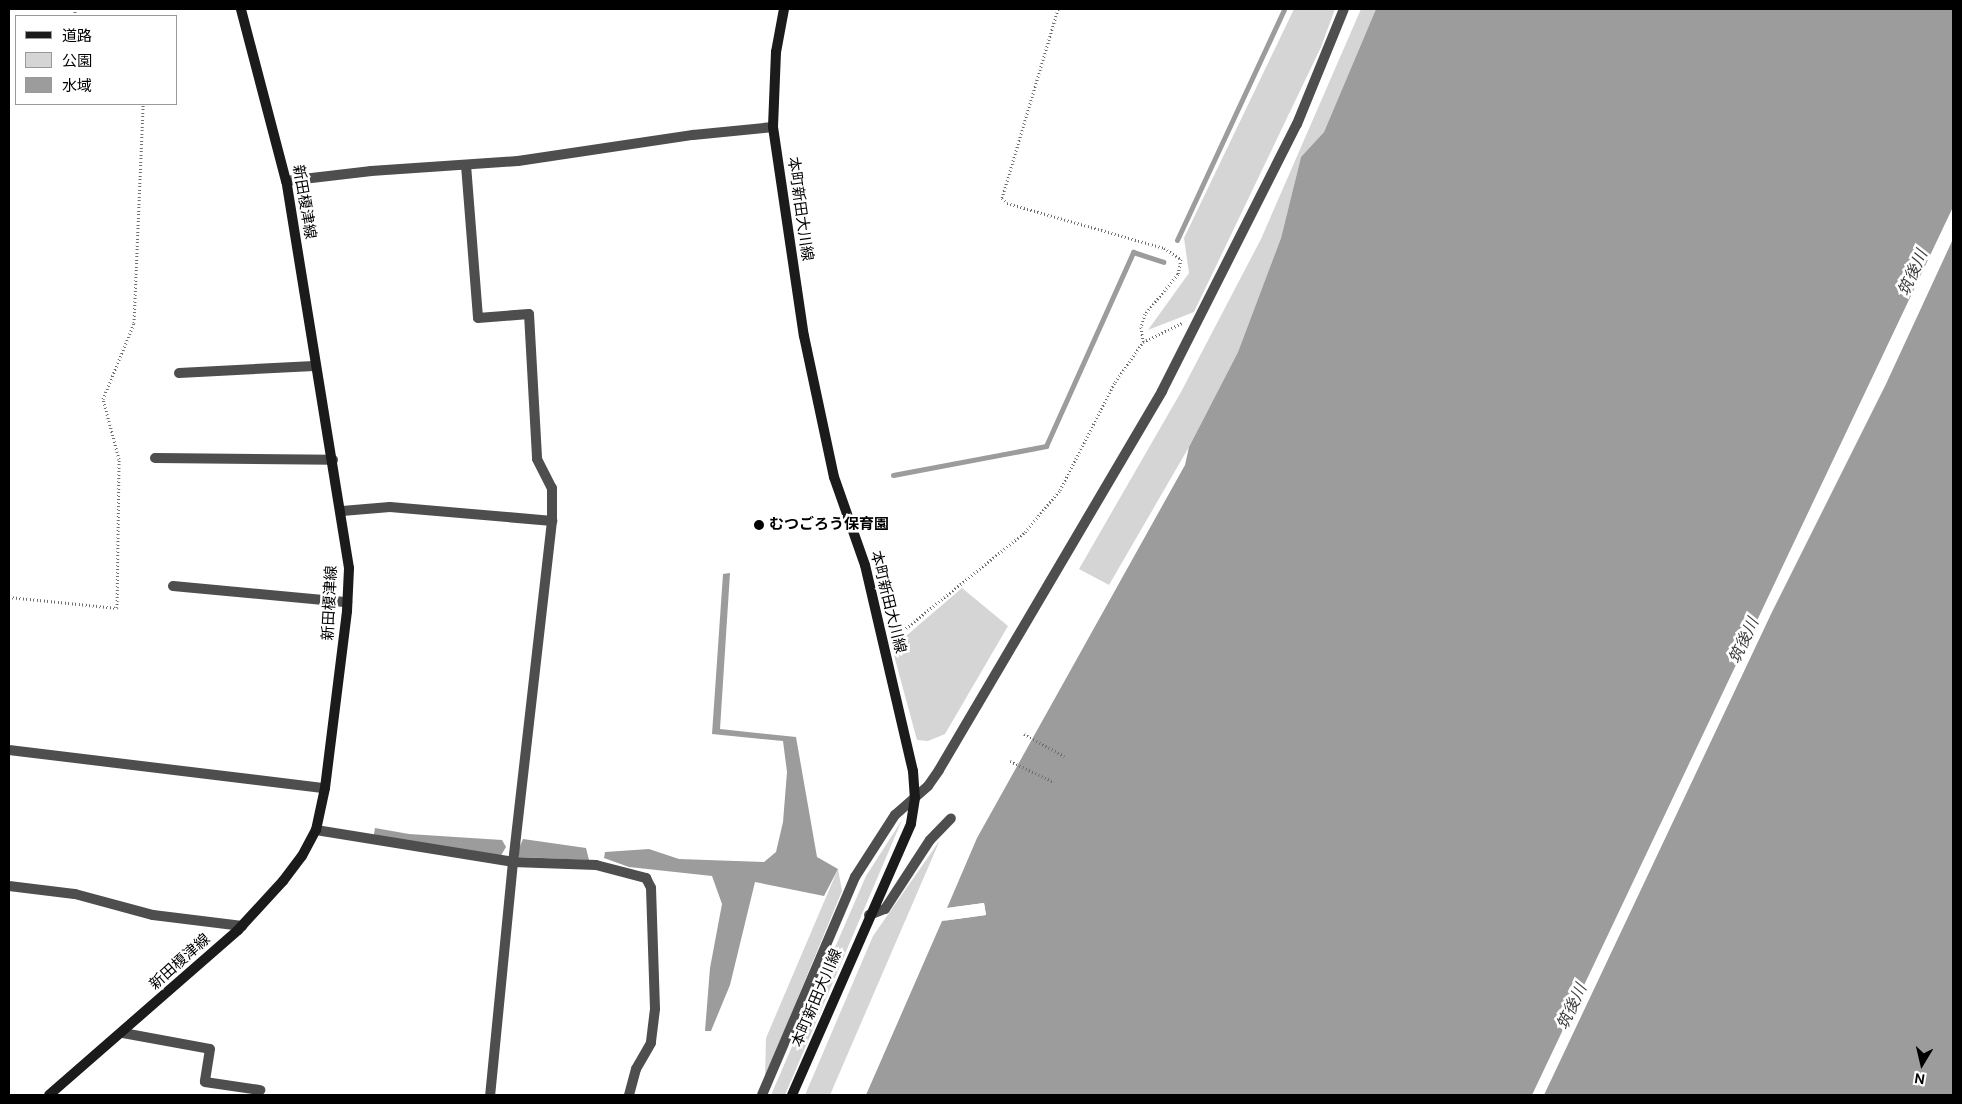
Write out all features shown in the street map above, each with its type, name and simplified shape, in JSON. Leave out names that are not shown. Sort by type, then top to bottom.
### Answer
[{"type":"main road","name":"新田榎津線","points":[[49,1095],[123,1033],[242,926],[288,875],[316,830],[325,788],[347,602],[349,568],[342,511],[314,366],[286,181],[241,9]]},
{"type":"main road","name":"本町新田大川線","points":[[784,9],[776,52],[773,127],[804,336],[834,477],[865,565],[913,770],[915,798],[911,824],[869,915],[792,1095]]},
{"type":"street","points":[[762,1095],[855,877],[894,815],[915,798],[939,770],[1200,321],[1297,124],[1344,9]]},
{"type":"street","points":[[286,181],[371,171],[518,161],[693,135],[773,127]]},
{"type":"street","points":[[466,165],[478,318],[529,314],[537,458],[552,488],[552,521],[512,862],[490,1095]]},
{"type":"street","points":[[179,373],[314,366]]},
{"type":"street","points":[[155,458],[333,460]]},
{"type":"street","points":[[342,511],[390,507],[552,521]]},
{"type":"street","points":[[173,586],[347,602]]},
{"type":"street","points":[[9,750],[325,788]]},
{"type":"street","points":[[869,915],[885,909],[930,840],[951,818]]},
{"type":"street","points":[[316,830],[512,862],[596,865],[646,878],[651,888],[655,1009],[651,1043],[636,1069],[629,1095]]},
{"type":"street","points":[[9,886],[75,894],[153,915],[242,926]]},
{"type":"street","points":[[123,1033],[210,1049],[205,1082],[260,1090]]},
{"type":"path","points":[[1058,9],[1002,198],[1007,203],[1164,248],[1181,259],[1178,274],[1145,314],[1141,326],[1143,342]]},
{"type":"path","points":[[9,597],[117,608],[119,459],[103,399],[134,323],[143,105]]},
{"type":"path","points":[[883,643],[897,636],[1025,532],[1060,490],[1116,382],[1143,342],[1175,324],[1200,321]]},
{"type":"path","points":[[1024,734],[1064,756]]},
{"type":"path","points":[[1010,760],[1054,782]]},
{"type":"green space","points":[[1294,9],[1335,9],[1321,47],[1194,312],[1148,330],[1189,273],[1184,238]]},
{"type":"green space","points":[[1361,9],[1376,9],[1324,132],[1301,157],[1281,238],[1238,352],[1189,447],[1109,585],[1079,569],[1181,392],[1261,239]]},
{"type":"green space","points":[[962,588],[1008,626],[945,734],[928,741],[917,740],[892,648]]},
{"type":"green space","points":[[902,820],[785,1095],[771,1095],[866,876]]},
{"type":"green space","points":[[940,840],[830,1095],[805,1095],[873,936]]},
{"type":"green space","points":[[838,869],[842,891],[765,1077],[766,1038]]},
{"type":"water","name":"筑後川","points":[[1376,9],[1953,9],[1953,1095],[866,1095],[942,921],[986,915],[984,903],[947,908],[977,838],[1185,465],[1189,447],[1238,352],[1281,238],[1301,157],[1324,132]]},
{"type":"water","points":[[730,573],[720,729],[796,737],[817,857],[838,869],[824,896],[755,882],[730,985],[711,1031],[705,1031],[710,968],[722,904],[712,876],[629,867],[604,858],[605,852],[649,849],[679,859],[764,862],[776,852],[783,822],[787,772],[783,741],[712,734],[723,574]]},
{"type":"water","points":[[375,828],[409,834],[502,840],[506,847],[500,857],[373,840]]},
{"type":"water","points":[[523,839],[586,848],[589,860],[519,857],[519,848]]},
{"type":"pier","points":[[1953,207],[1953,239],[1886,384],[1772,612],[1544,1095],[1532,1095]]},
{"type":"pier","points":[[984,903],[986,915],[942,921],[983,913],[982,906],[947,908]]},
{"type":"waterway","points":[[1177,240],[1284,9]]},
{"type":"waterway","points":[[893,475],[1046,446],[1133,252],[1163,262]]},
{"type":"place","name":"むつごろう保育園","points":[[759,525]]}]
